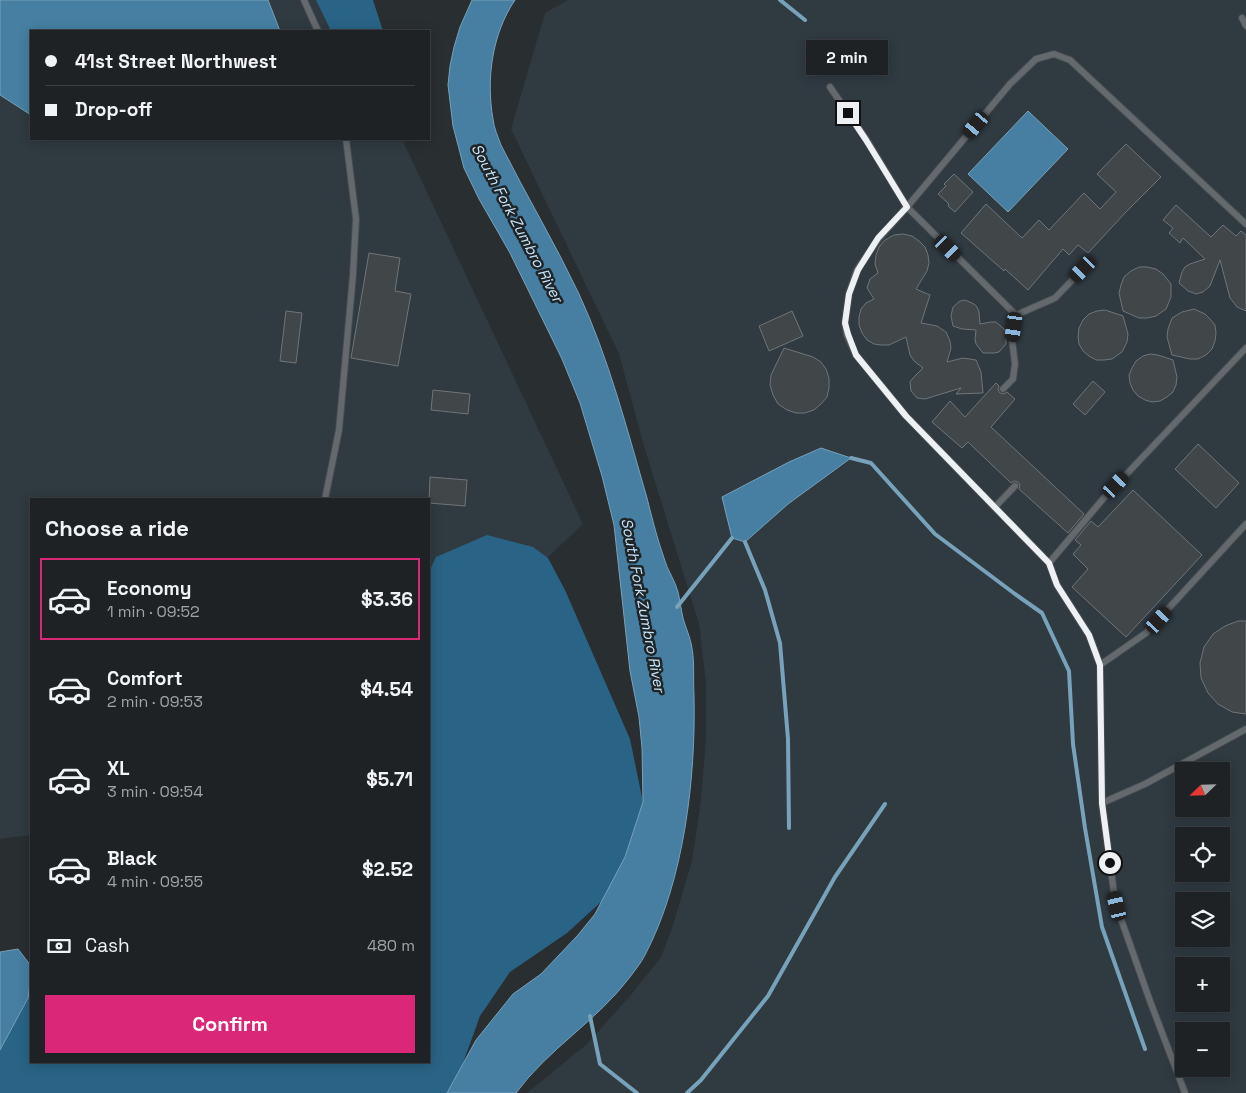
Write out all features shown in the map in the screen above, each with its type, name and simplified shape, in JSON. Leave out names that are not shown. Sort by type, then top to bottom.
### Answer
[{"type":"lane","points":[[304,0],[318,30]]},
{"type":"lane","points":[[1242,18],[1246,26]]},
{"type":"lane","points":[[1185,1093],[1121,919],[1113,884],[1102,803],[1100,665],[1089,635],[1057,585],[1049,563],[906,416],[856,355],[845,323],[849,294],[858,270],[878,238],[907,207],[1010,84],[1036,59],[1054,54],[1070,60],[1246,224]]},
{"type":"lane","points":[[830,87],[866,140],[907,207],[1016,315]]},
{"type":"lane","points":[[325,498],[339,430],[353,275],[356,218],[346,140]]},
{"type":"lane","points":[[1016,315],[1055,298],[1083,269]]},
{"type":"lane","points":[[1003,389],[1012,379],[1015,364],[1012,340],[1016,315]]},
{"type":"lane","points":[[1049,563],[1103,499],[1246,348]]},
{"type":"lane","points":[[995,507],[1015,486]]},
{"type":"lane","points":[[1100,665],[1146,633],[1246,524]]},
{"type":"lane","points":[[1102,803],[1145,784],[1246,730]]},
{"type":"shaded area","points":[[0,0],[336,0],[351,30],[30,30],[30,140],[402,140],[583,524],[508,595],[430,655],[430,498],[30,498],[30,835],[0,839]]},
{"type":"shaded area","points":[[316,0],[373,0],[383,30],[331,30]]},
{"type":"shaded area","points":[[568,0],[1246,0],[1246,1093],[527,1093],[587,1044],[630,996],[661,957],[673,925],[692,861],[701,800],[706,739],[706,683],[699,624],[643,443],[619,354],[511,129],[545,13]]},
{"type":"shaded area","points":[[487,535],[533,547],[548,558],[565,590],[630,739],[643,802],[624,881],[567,933],[510,972],[480,1016],[462,1066],[447,1093],[0,1093],[0,1050],[28,998],[30,983],[30,1063],[430,1063],[430,570],[436,557]]},
{"type":"water","points":[[0,0],[268,0],[280,30],[30,30],[30,114],[0,95]]},
{"type":"water","name":"South Fork Zumbro River","points":[[472,0],[515,0],[501,27],[493,57],[490,88],[494,126],[501,145],[560,256],[590,319],[625,420],[665,562],[678,592],[683,618],[691,643],[693,662],[694,727],[690,794],[678,862],[658,926],[642,961],[617,993],[543,1062],[516,1093],[447,1093],[476,1040],[513,994],[541,974],[595,914],[625,857],[643,802],[642,748],[639,717],[630,671],[614,525],[602,476],[580,403],[562,359],[510,253],[479,199],[464,168],[453,126],[448,85],[450,66],[460,27]]},
{"type":"water","points":[[1028,111],[1068,149],[1008,212],[968,174]]},
{"type":"water","points":[[821,448],[851,458],[788,504],[745,542],[732,538],[722,497],[789,462]]},
{"type":"water","points":[[18,949],[30,965],[30,983],[28,998],[0,1050],[0,952]]},
{"type":"building","points":[[1126,144],[1161,177],[1088,253],[1078,245],[1069,255],[1063,249],[1028,290],[961,233],[986,204],[1022,238],[1039,220],[1049,230],[1084,193],[1100,209],[1116,192],[1097,174]]},
{"type":"building","points":[[954,174],[973,192],[955,212],[938,194],[946,186],[944,184]]},
{"type":"building","points":[[1176,205],[1211,237],[1223,225],[1236,236],[1241,231],[1246,235],[1246,311],[1237,307],[1230,298],[1220,260],[1210,286],[1203,292],[1196,294],[1188,291],[1179,283],[1185,267],[1205,259],[1183,238],[1180,243],[1169,233],[1173,228],[1163,220]]},
{"type":"building","points":[[894,235],[912,236],[919,241],[925,247],[928,255],[927,271],[916,289],[930,295],[921,323],[937,326],[946,332],[951,348],[947,362],[963,358],[976,360],[981,372],[983,393],[956,394],[961,388],[925,399],[917,398],[911,391],[910,382],[923,368],[910,355],[906,337],[889,345],[881,345],[867,340],[862,333],[859,317],[861,309],[866,303],[874,299],[867,288],[870,279],[878,273],[875,264],[879,247],[885,240]]},
{"type":"building","points":[[369,253],[400,258],[395,291],[411,294],[398,366],[351,358]]},
{"type":"building","points":[[1139,267],[1156,269],[1171,284],[1171,297],[1166,309],[1156,316],[1139,318],[1123,311],[1119,293],[1121,285],[1124,277]]},
{"type":"building","points":[[965,300],[977,307],[980,324],[996,322],[1004,329],[1006,344],[999,352],[983,353],[976,344],[976,330],[953,326],[951,316],[953,307],[960,301]]},
{"type":"building","points":[[1194,309],[1205,314],[1215,325],[1215,341],[1212,349],[1198,359],[1172,355],[1167,337],[1172,318],[1182,312]]},
{"type":"building","points":[[1105,310],[1123,316],[1128,334],[1127,342],[1122,352],[1112,359],[1096,360],[1083,351],[1079,344],[1079,328],[1089,314]]},
{"type":"building","points":[[286,311],[302,313],[296,363],[280,361]]},
{"type":"building","points":[[792,311],[803,336],[769,351],[759,326]]},
{"type":"building","points":[[784,348],[813,357],[821,362],[826,369],[829,378],[827,397],[814,410],[796,413],[787,410],[778,404],[773,395],[770,385],[771,375]]},
{"type":"building","points":[[1150,354],[1173,360],[1177,377],[1173,392],[1160,401],[1152,402],[1138,396],[1130,383],[1129,375],[1136,361]]},
{"type":"building","points":[[1093,381],[1105,392],[1085,415],[1073,404]]},
{"type":"building","points":[[996,383],[999,386],[998,390],[1000,393],[1004,394],[1007,392],[1015,399],[991,427],[1084,514],[1068,533],[1019,489],[1020,485],[1018,482],[1014,481],[1011,483],[968,442],[962,448],[932,422],[950,401],[965,417]]},
{"type":"building","points":[[433,390],[470,394],[468,414],[431,410]]},
{"type":"building","points":[[1198,444],[1239,483],[1216,508],[1175,469]]},
{"type":"building","points":[[430,477],[467,480],[465,506],[430,503]]},
{"type":"building","points":[[1133,490],[1202,555],[1126,637],[1072,587],[1088,569],[1073,554],[1081,545],[1075,540],[1091,521],[1098,527]]},
{"type":"building","points":[[1238,621],[1246,621],[1246,714],[1232,712],[1218,704],[1208,693],[1201,678],[1200,663],[1204,647],[1213,634],[1225,626]]},
{"type":"waterway","points":[[780,0],[805,20]]},
{"type":"waterway","points":[[851,458],[871,463],[935,534],[1042,613],[1069,671],[1073,744],[1102,927],[1145,1049]]},
{"type":"waterway","points":[[677,607],[732,538]]},
{"type":"waterway","points":[[745,542],[765,590],[780,643],[788,739],[789,828]]},
{"type":"waterway","points":[[687,1093],[701,1080],[768,996],[835,877],[885,804]]},
{"type":"waterway","points":[[590,1016],[600,1064],[637,1093]]},
{"type":"route","points":[[848,113],[907,207],[878,238],[858,270],[849,294],[845,323],[848,334],[856,355],[906,416],[1049,563],[1057,585],[1089,635],[1100,665],[1102,811],[1110,863]]}]
